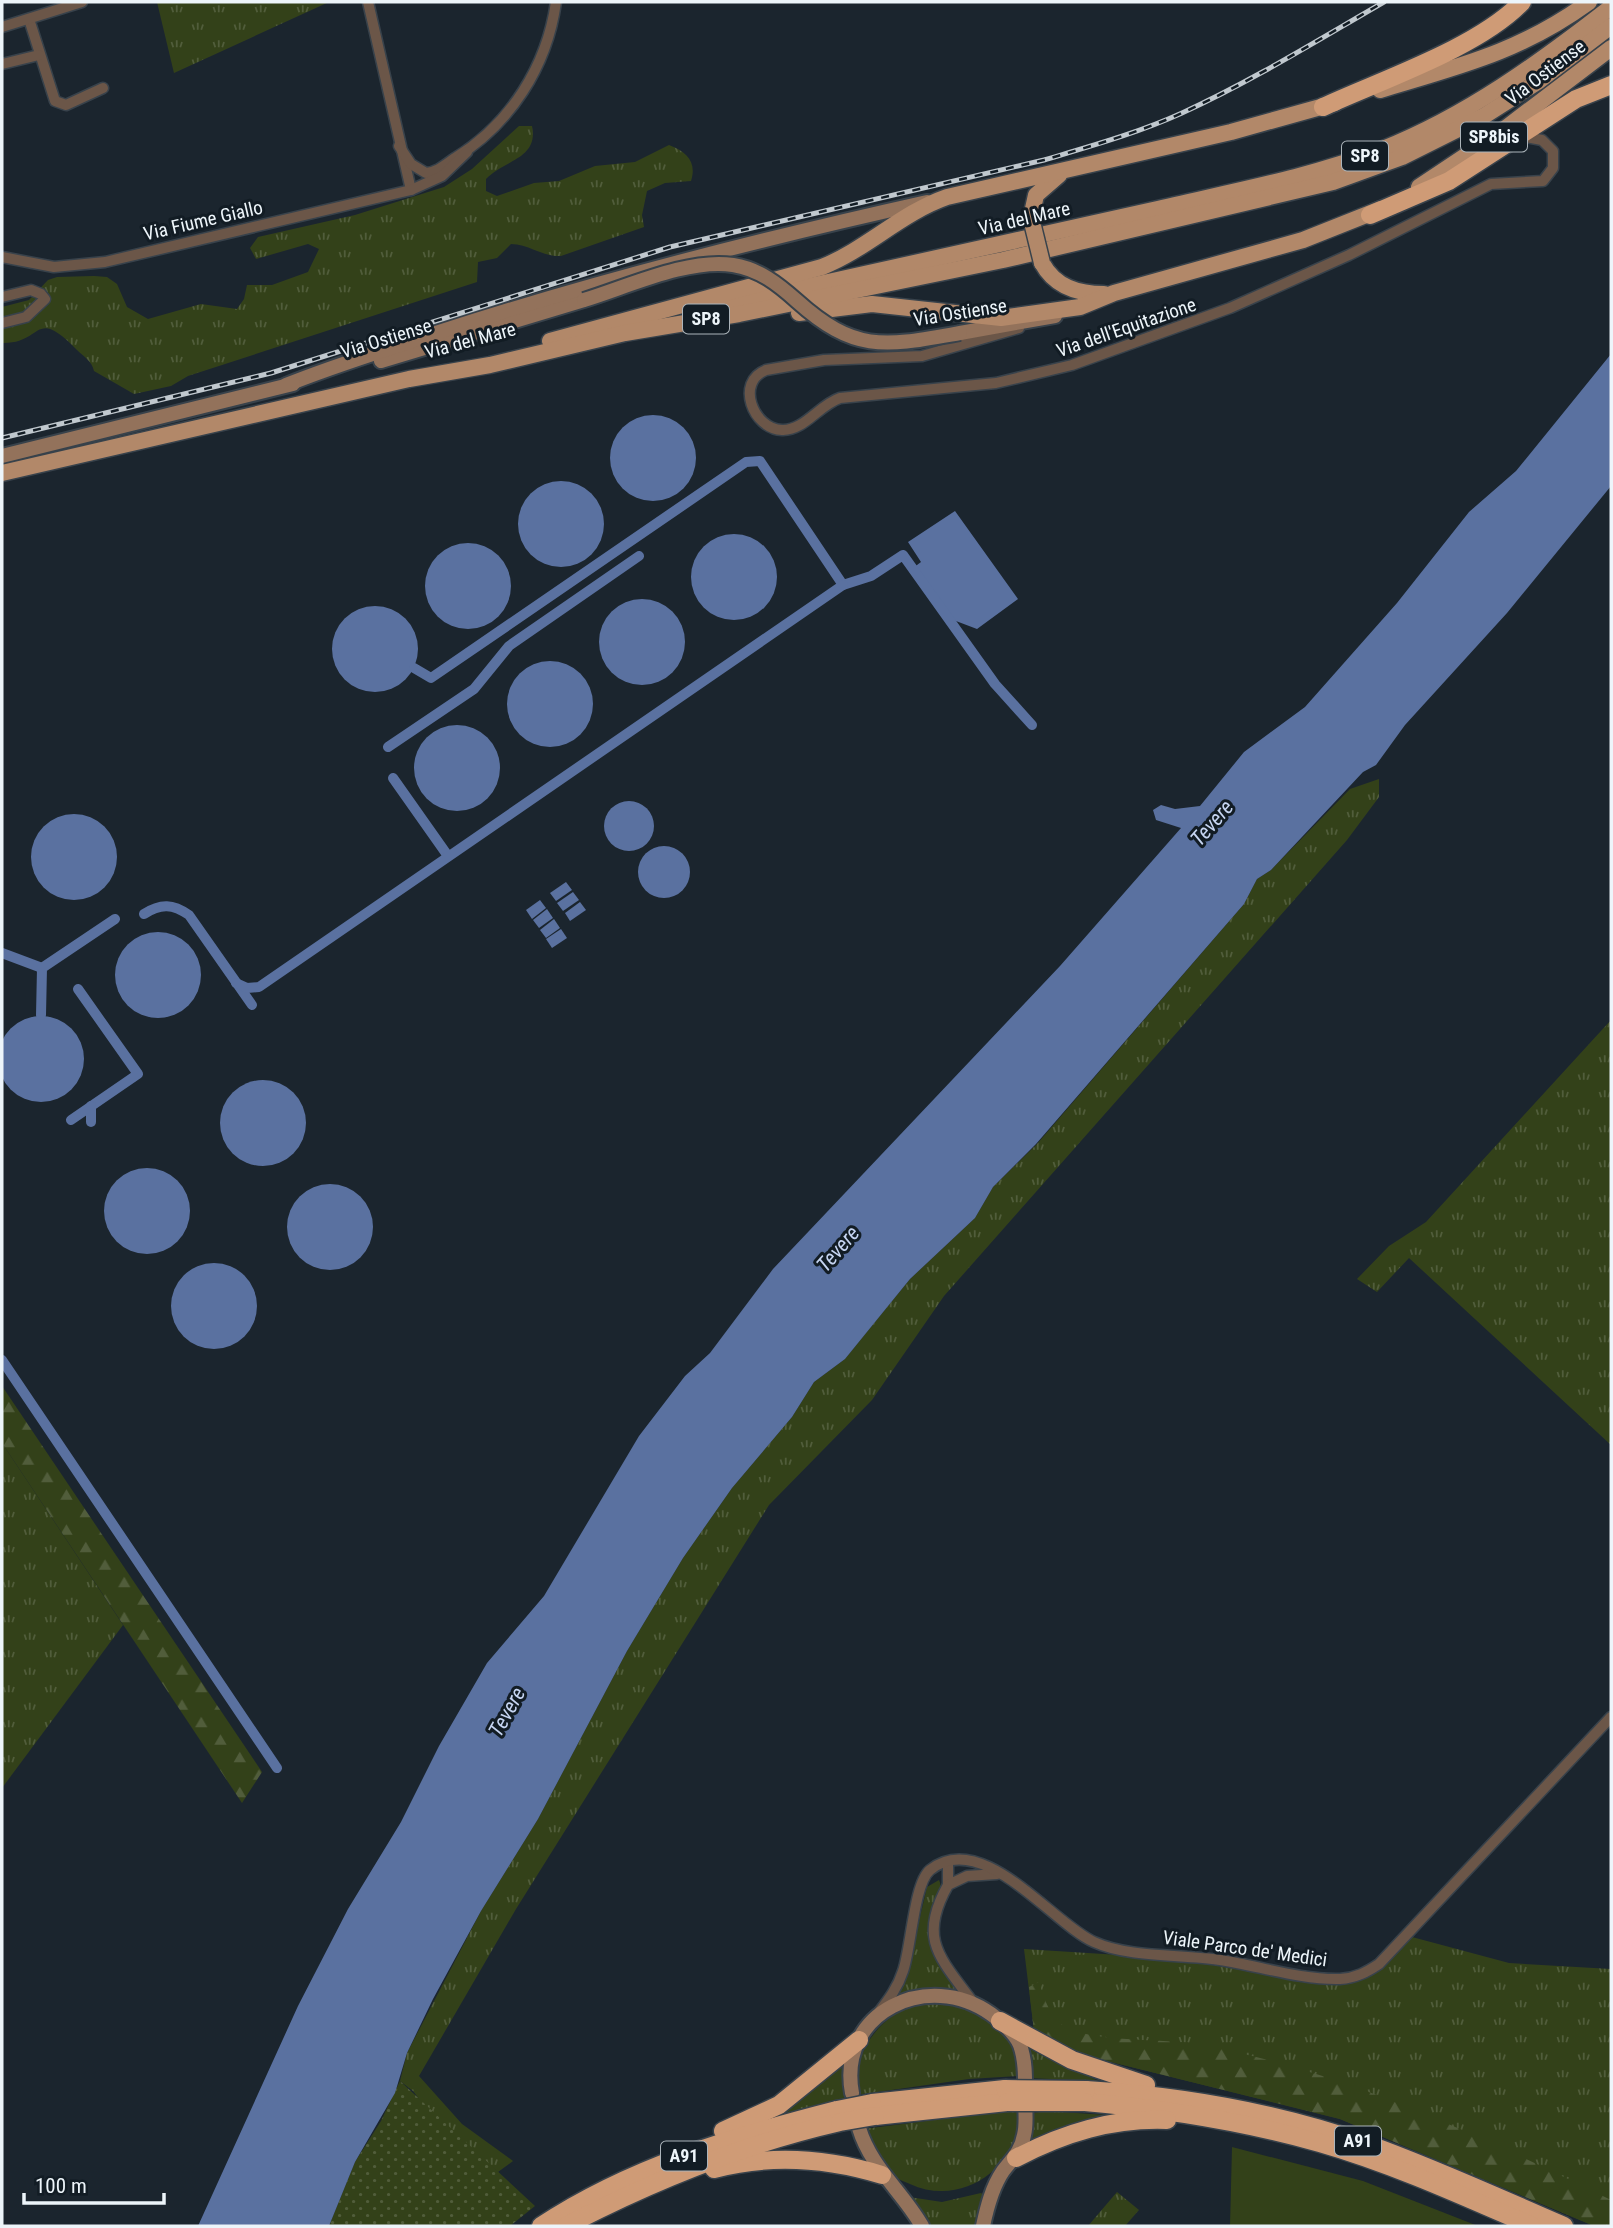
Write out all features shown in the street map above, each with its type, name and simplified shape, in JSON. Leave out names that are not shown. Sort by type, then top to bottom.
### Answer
[{"type":"highway","points":[[1323,107],[1463,42],[1498,22],[1522,2]]},
{"type":"highway","points":[[1370,215],[1449,181],[1587,93],[1611,85]]},
{"type":"highway","points":[[1000,2021],[1045,2047],[1097,2071],[1130,2082],[1184,2093],[1199,2101]]},
{"type":"highway","points":[[859,2040],[779,2105],[668,2157],[653,2176],[674,2181],[726,2166],[777,2159],[835,2163],[886,2178]]},
{"type":"highway","name":"A91","points":[[541,2226],[653,2176],[839,2116],[874,2109],[1006,2095],[1199,2101],[1255,2112],[1368,2144],[1564,2226]]},
{"type":"highway","name":"A91","points":[[1085,2096],[1236,2122],[1372,2160],[1532,2226]]},
{"type":"highway","points":[[1010,2165],[1057,2139],[1113,2122],[1146,2119],[1219,2124],[1236,2122]]},
{"type":"highway","name":"A91","points":[[566,2226],[653,2176]]},
{"type":"main road","name":"Via Ostiense","points":[[286,385],[504,311],[737,244],[1231,132],[1323,107],[1507,50],[1546,31],[1589,2]]},
{"type":"main road","name":"Via del Mare","points":[[409,379],[460,362],[544,342],[997,246],[1290,178],[1352,160],[1410,137],[1480,102],[1525,73],[1611,8]]},
{"type":"main road","name":"Via del Mare","points":[[2,473],[409,379],[490,365],[991,262],[1333,182],[1411,153],[1484,116],[1539,81],[1611,26]]},
{"type":"main road","name":"Via Ostiense","points":[[2,456],[349,371],[686,269],[731,264],[762,274],[824,324],[857,340],[893,344],[965,339],[1042,320],[1114,293],[1303,240],[1370,215],[1461,161],[1611,48]]},
{"type":"main road","points":[[1073,167],[1049,180],[1039,190],[1032,205],[1031,218],[1042,263],[1050,276],[1068,288],[1084,293],[1114,293]]},
{"type":"main road","points":[[544,342],[822,267],[848,254],[904,216],[947,197]]},
{"type":"main road","points":[[565,348],[850,305],[895,306],[997,318],[1080,307]]},
{"type":"main road","points":[[852,2093],[851,2060],[859,2040],[870,2025],[892,2006],[916,1995],[947,1994],[972,2001],[1000,2021],[1018,2041],[1025,2069],[1024,2134],[1010,2165],[990,2196],[983,2226]]},
{"type":"main road","points":[[859,2128],[872,2162],[922,2226]]},
{"type":"street","points":[[2,27],[82,2]]},
{"type":"street","name":"Via Fiume Giallo","points":[[368,2],[411,190]]},
{"type":"street","name":"Via Fiume Giallo","points":[[2,257],[35,265],[85,266],[411,190],[442,176],[500,121],[532,76],[547,42],[556,2]]},
{"type":"street","points":[[29,19],[51,94],[59,104],[66,106],[103,88]]},
{"type":"street","points":[[2,64],[39,55]]},
{"type":"street","name":"Via dell'Equitazione","points":[[965,339],[907,358],[834,359],[760,373],[753,380],[750,394],[757,417],[770,427],[785,430],[799,425],[821,407],[839,398],[1021,378],[1073,365],[1194,322],[1349,255],[1491,184],[1543,181],[1553,168],[1553,151],[1542,140],[1521,136]]},
{"type":"street","name":"Via Fiume Giallo","points":[[399,145],[411,164],[426,173],[439,169],[467,152]]},
{"type":"street","points":[[2,297],[35,291],[45,299],[26,317],[2,323]]},
{"type":"street","name":"Viale Parco de' Medici","points":[[948,1863],[958,1860],[979,1864],[1022,1885],[1077,1932],[1113,1949],[1217,1959],[1326,1978],[1362,1975],[1379,1964],[1611,1717]]},
{"type":"street","points":[[870,2025],[895,1991],[903,1971],[922,1880],[928,1871],[948,1863],[948,1885],[932,1919],[933,1939],[972,2001]]},
{"type":"street","points":[[948,1885],[967,1876],[998,1874]]},
{"type":"green space","points":[[157,2],[329,2],[174,73]]},
{"type":"green space","points":[[519,126],[532,126],[533,137],[525,152],[486,179],[486,191],[497,196],[534,183],[559,181],[595,166],[635,162],[669,145],[689,158],[693,168],[691,181],[665,183],[647,191],[642,215],[644,227],[561,256],[511,244],[497,258],[478,262],[477,282],[188,376],[171,386],[134,394],[94,371],[87,359],[53,330],[45,328],[15,342],[2,343],[2,307],[29,300],[48,280],[57,277],[107,277],[117,284],[127,307],[148,319],[201,304],[237,309],[244,299],[247,285],[272,285],[308,272],[319,249],[308,244],[256,259],[250,248],[258,237],[355,215],[444,187],[472,169]]},
{"type":"green space","points":[[1379,779],[1379,797],[1347,840],[944,1296],[872,1400],[769,1505],[516,1909],[419,2076],[462,2124],[513,2161],[498,2172],[429,2112],[413,2091],[400,2081],[407,2053],[481,1911],[538,1819],[627,1651],[683,1558],[732,1488],[792,1417],[814,1382],[845,1359],[910,1279],[975,1218],[993,1187],[1037,1144],[1244,904],[1257,879],[1271,870],[1350,789]]},
{"type":"green space","points":[[1611,1020],[1611,1445],[1409,1258],[1377,1292],[1357,1279],[1389,1246],[1426,1222]]},
{"type":"green space","points":[[2,1386],[262,1772],[242,1803],[2,1443]]},
{"type":"green space","points":[[2,1443],[123,1625],[2,1788]]},
{"type":"green space","points":[[939,1880],[940,1891],[929,1921],[930,1936],[939,1961],[959,1992],[926,1989],[894,1999],[907,1973],[927,1887]]},
{"type":"green space","points":[[1412,1937],[1509,1963],[1611,1969],[1611,2226],[1594,2226],[1340,2119],[1083,2055],[1034,2031],[1024,1949],[1167,1958],[1340,1985],[1373,1975]]},
{"type":"green space","points":[[1039,1982],[1053,2015],[1061,2024],[1072,2030],[1106,2037],[1196,2044],[1304,2070],[1357,2088],[1460,2129],[1611,2200],[1611,2226],[1594,2226],[1340,2119],[1083,2055],[1034,2031],[1029,1987]]},
{"type":"green space","points":[[925,2000],[962,2003],[1002,2029],[1015,2048],[1019,2076],[969,2079],[856,2095],[859,2062],[873,2035],[895,2014]]},
{"type":"green space","points":[[1023,2042],[1098,2081],[1027,2078]]},
{"type":"green space","points":[[845,2061],[847,2098],[774,2116]]},
{"type":"green space","points":[[400,2081],[535,2206],[510,2226],[329,2226],[355,2162],[381,2121]]},
{"type":"green space","points":[[1006,2111],[1020,2113],[1017,2133],[1009,2151],[998,2166],[984,2178],[967,2187],[949,2191],[930,2190],[889,2173],[877,2160],[863,2129]]},
{"type":"green space","points":[[1045,2111],[1123,2116],[1030,2143],[1029,2114]]},
{"type":"green space","points":[[1232,2147],[1363,2181],[1478,2226],[1230,2226]]},
{"type":"green space","points":[[1117,2192],[1139,2210],[1125,2226],[1088,2226]]},
{"type":"green space","points":[[981,2193],[985,2196],[977,2226],[926,2226],[909,2197],[942,2202]]},
{"type":"water","name":"Tevere","points":[[1611,354],[1611,486],[1507,613],[1405,725],[1376,765],[1363,772],[1271,870],[1257,879],[1244,904],[1036,1144],[993,1187],[975,1218],[910,1279],[845,1359],[814,1382],[792,1417],[732,1488],[683,1558],[627,1651],[538,1819],[481,1911],[433,1999],[407,2053],[395,2093],[355,2162],[329,2226],[198,2226],[298,2006],[348,1909],[401,1822],[439,1746],[487,1663],[544,1596],[639,1436],[685,1376],[710,1353],[773,1269],[1060,966],[1181,828],[1156,820],[1153,810],[1161,805],[1175,809],[1200,806],[1244,752],[1305,707],[1397,603],[1469,512],[1516,471]]},
{"type":"water","points":[[645,415],[661,415],[684,427],[693,441],[696,458],[693,475],[684,489],[661,501],[645,501],[629,494],[617,482],[610,466],[610,450],[617,434],[629,422]]},
{"type":"water","points":[[553,481],[569,481],[592,493],[601,507],[604,524],[601,541],[592,555],[569,567],[553,567],[537,560],[525,548],[518,532],[518,516],[525,500],[537,488]]},
{"type":"water","points":[[955,511],[1018,599],[977,629],[948,618],[913,568],[921,562],[908,542]]},
{"type":"water","points":[[726,534],[742,534],[765,546],[774,560],[777,577],[774,594],[765,608],[742,620],[726,620],[710,613],[698,601],[691,585],[691,569],[698,553],[710,541]]},
{"type":"water","points":[[460,543],[476,543],[499,555],[508,569],[511,586],[508,603],[499,617],[476,629],[460,629],[444,622],[432,610],[425,594],[425,578],[432,562],[444,550]]},
{"type":"water","points":[[634,599],[650,599],[673,611],[682,625],[685,642],[682,659],[673,673],[650,685],[634,685],[618,678],[606,666],[599,650],[599,634],[606,618],[618,606]]},
{"type":"water","points":[[367,606],[383,606],[406,618],[415,632],[418,649],[415,666],[406,680],[383,692],[367,692],[351,685],[339,673],[332,657],[332,641],[339,625],[351,613]]},
{"type":"water","points":[[542,661],[558,661],[581,673],[590,687],[593,704],[590,721],[581,735],[558,747],[542,747],[526,740],[514,728],[507,712],[507,696],[514,680],[526,668]]},
{"type":"water","points":[[449,725],[465,725],[488,737],[497,751],[500,768],[497,785],[488,799],[465,811],[449,811],[433,804],[421,792],[414,776],[414,760],[421,744],[433,732]]},
{"type":"water","points":[[629,801],[647,808],[654,826],[647,844],[629,851],[611,844],[604,826],[611,808]]},
{"type":"water","points":[[66,814],[82,814],[105,826],[114,840],[117,857],[114,874],[105,888],[82,900],[66,900],[50,893],[38,881],[31,865],[31,849],[38,833],[50,821]]},
{"type":"water","points":[[664,846],[674,848],[682,854],[688,862],[688,882],[682,890],[674,896],[664,898],[654,896],[646,890],[640,882],[638,872],[640,862],[646,854],[654,848]]},
{"type":"water","points":[[566,882],[572,890],[556,901],[550,893]]},
{"type":"water","points":[[573,892],[579,900],[563,911],[557,903]]},
{"type":"water","points":[[540,900],[546,908],[532,919],[526,910]]},
{"type":"water","points":[[580,902],[586,910],[570,921],[565,913]]},
{"type":"water","points":[[547,909],[553,918],[539,928],[533,920]]},
{"type":"water","points":[[554,919],[560,928],[546,938],[540,930]]},
{"type":"water","points":[[561,929],[567,938],[552,948],[546,939]]},
{"type":"water","points":[[150,932],[166,932],[189,944],[198,958],[201,975],[198,992],[189,1006],[166,1018],[150,1018],[134,1011],[122,999],[115,983],[115,967],[122,951],[134,939]]},
{"type":"water","points":[[41,1016],[65,1023],[77,1035],[84,1059],[77,1083],[65,1095],[41,1102],[17,1095],[5,1083],[-2,1059],[5,1035],[17,1023]]},
{"type":"water","points":[[255,1080],[271,1080],[294,1092],[303,1106],[306,1123],[303,1140],[294,1154],[271,1166],[255,1166],[239,1159],[227,1147],[220,1131],[220,1115],[227,1099],[239,1087]]},
{"type":"water","points":[[139,1168],[155,1168],[178,1180],[187,1194],[190,1211],[187,1228],[178,1242],[155,1254],[139,1254],[123,1247],[111,1235],[104,1219],[104,1203],[111,1187],[123,1175]]},
{"type":"water","points":[[322,1184],[338,1184],[361,1196],[370,1210],[373,1227],[370,1244],[361,1258],[338,1270],[322,1270],[306,1263],[294,1251],[287,1235],[287,1219],[294,1203],[306,1191]]},
{"type":"water","points":[[206,1263],[222,1263],[245,1275],[254,1289],[257,1306],[254,1323],[245,1337],[222,1349],[206,1349],[190,1342],[178,1330],[171,1314],[171,1298],[178,1282],[190,1270]]},
{"type":"waterway","points":[[414,668],[431,678],[746,462],[760,461],[843,585],[871,576],[903,555],[995,684],[1032,725]]},
{"type":"waterway","points":[[388,747],[474,689],[509,646],[639,556]]},
{"type":"waterway","points":[[236,983],[247,988],[259,987],[843,585]]},
{"type":"waterway","points":[[393,778],[448,856]]},
{"type":"waterway","points":[[144,914],[167,906],[189,915],[252,1005]]},
{"type":"waterway","points":[[41,1015],[42,968],[115,919]]},
{"type":"waterway","points":[[2,953],[42,968]]},
{"type":"waterway","points":[[71,1120],[138,1074],[78,989]]},
{"type":"waterway","points":[[91,1106],[91,1122]]},
{"type":"waterway","points":[[2,1360],[277,1768]]},
{"type":"railway","points":[[2,438],[271,373],[670,247],[1044,160],[1097,144],[1148,127],[1208,101],[1384,2]]}]
